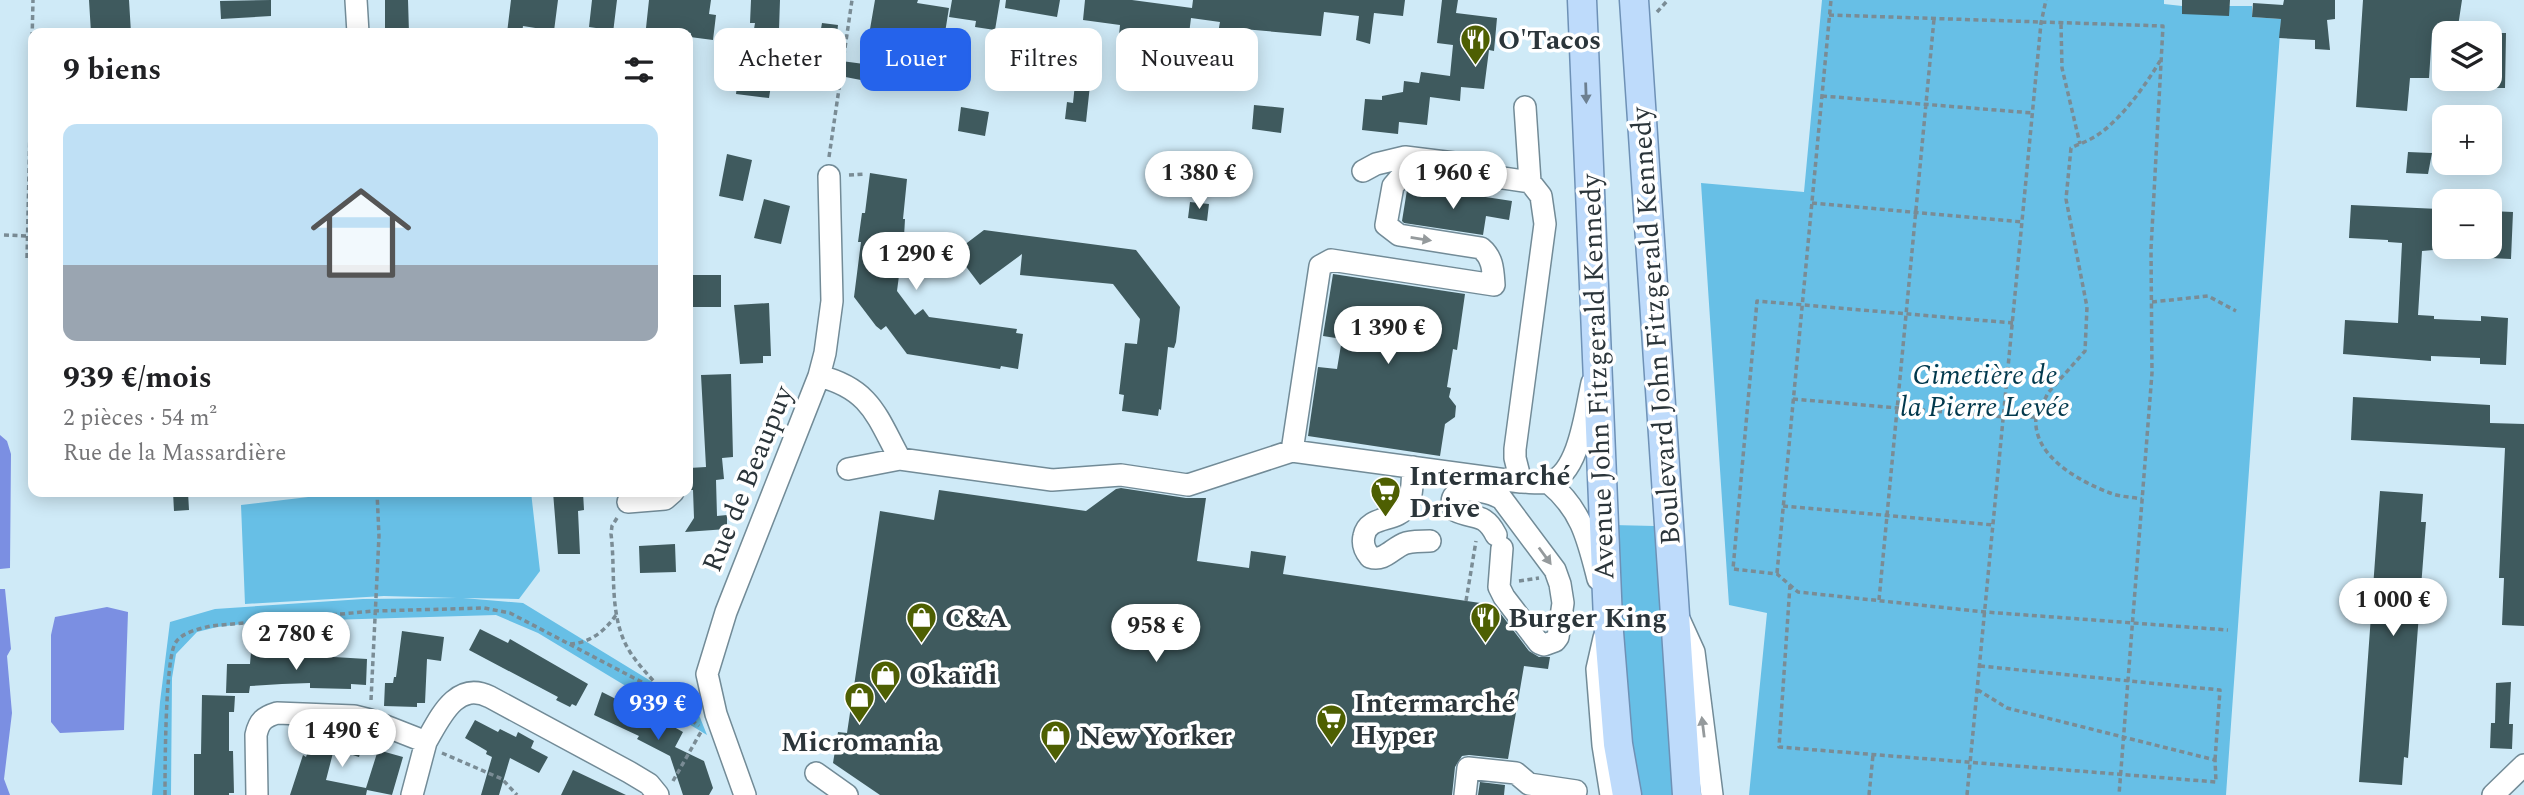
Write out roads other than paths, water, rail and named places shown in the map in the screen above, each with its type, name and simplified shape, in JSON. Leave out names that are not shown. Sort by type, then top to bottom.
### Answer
[{"type":"main road","name":"Avenue John Fitzgerald Kennedy","points":[[1583,0],[1608,620],[1618,744],[1627,795]]},
{"type":"main road","points":[[1618,0],[1636,41]]},
{"type":"main road","name":"Boulevard John Fitzgerald Kennedy","points":[[1634,0],[1676,612]]},
{"type":"main road","points":[[1676,612],[1687,795]]},
{"type":"street","points":[[356,0],[358,28]]},
{"type":"street","points":[[1521,482],[1514,458],[1545,224],[1541,196],[1530,182],[1525,107]]},
{"type":"street","points":[[1363,171],[1376,164],[1405,157],[1462,164],[1476,174]]},
{"type":"street","points":[[1292,451],[1320,266],[1331,260],[1494,285],[1489,255],[1481,248],[1399,235],[1386,225],[1393,186],[1399,179],[1409,176],[1438,180],[1476,174],[1530,182]]},
{"type":"street","name":"Rue de Beaupuy","points":[[745,795],[709,722],[709,664],[726,612],[819,376],[825,354],[832,301],[829,176]]},
{"type":"street","points":[[848,469],[900,459],[1052,480],[1121,475],[1188,485],[1292,451],[1521,482],[1549,482],[1562,474],[1577,448],[1597,361]]},
{"type":"street","points":[[819,376],[845,383],[873,409],[900,459]]},
{"type":"street","points":[[1413,467],[1406,508],[1395,516],[1377,520],[1367,527],[1364,533],[1364,549],[1370,557],[1377,559],[1404,544],[1430,541]]},
{"type":"street","points":[[1549,482],[1574,508],[1588,540],[1608,620],[1597,668],[1603,745],[1611,795]]},
{"type":"street","points":[[1464,489],[1497,495],[1502,499],[1553,567],[1560,584],[1563,604],[1558,637],[1549,644],[1539,643],[1502,593],[1499,587],[1494,534],[1454,510],[1451,502],[1455,494],[1464,489]]},
{"type":"street","points":[[628,502],[669,497]]},
{"type":"street","points":[[1676,612],[1694,652],[1712,795]]},
{"type":"street","points":[[412,795],[426,742],[453,701],[466,694],[479,693],[665,790]]},
{"type":"street","points":[[257,795],[256,735],[262,719],[278,713],[342,715],[370,720],[426,742]]},
{"type":"street","points":[[2493,795],[2524,765]]},
{"type":"street","points":[[1465,795],[1468,768],[1516,774],[1529,784],[1576,791]]},
{"type":"street","points":[[816,773],[847,795]]},
{"type":"place","name":"O'Tacos","points":[[1475,67]]},
{"type":"place","name":"Intermarché Drive","points":[[1386,519]]},
{"type":"place","name":"C&A","points":[[922,645]]},
{"type":"place","name":"Burger King","points":[[1485,645]]},
{"type":"place","name":"Okaïdi","points":[[886,702]]},
{"type":"place","name":"Micromania","points":[[860,725]]},
{"type":"place","name":"Intermarché Hyper","points":[[1331,746]]},
{"type":"place","name":"New Yorker","points":[[1056,763]]},
{"type":"park label","name":"Cimetière de la Pierre Levée","points":[[1985,391]]}]
